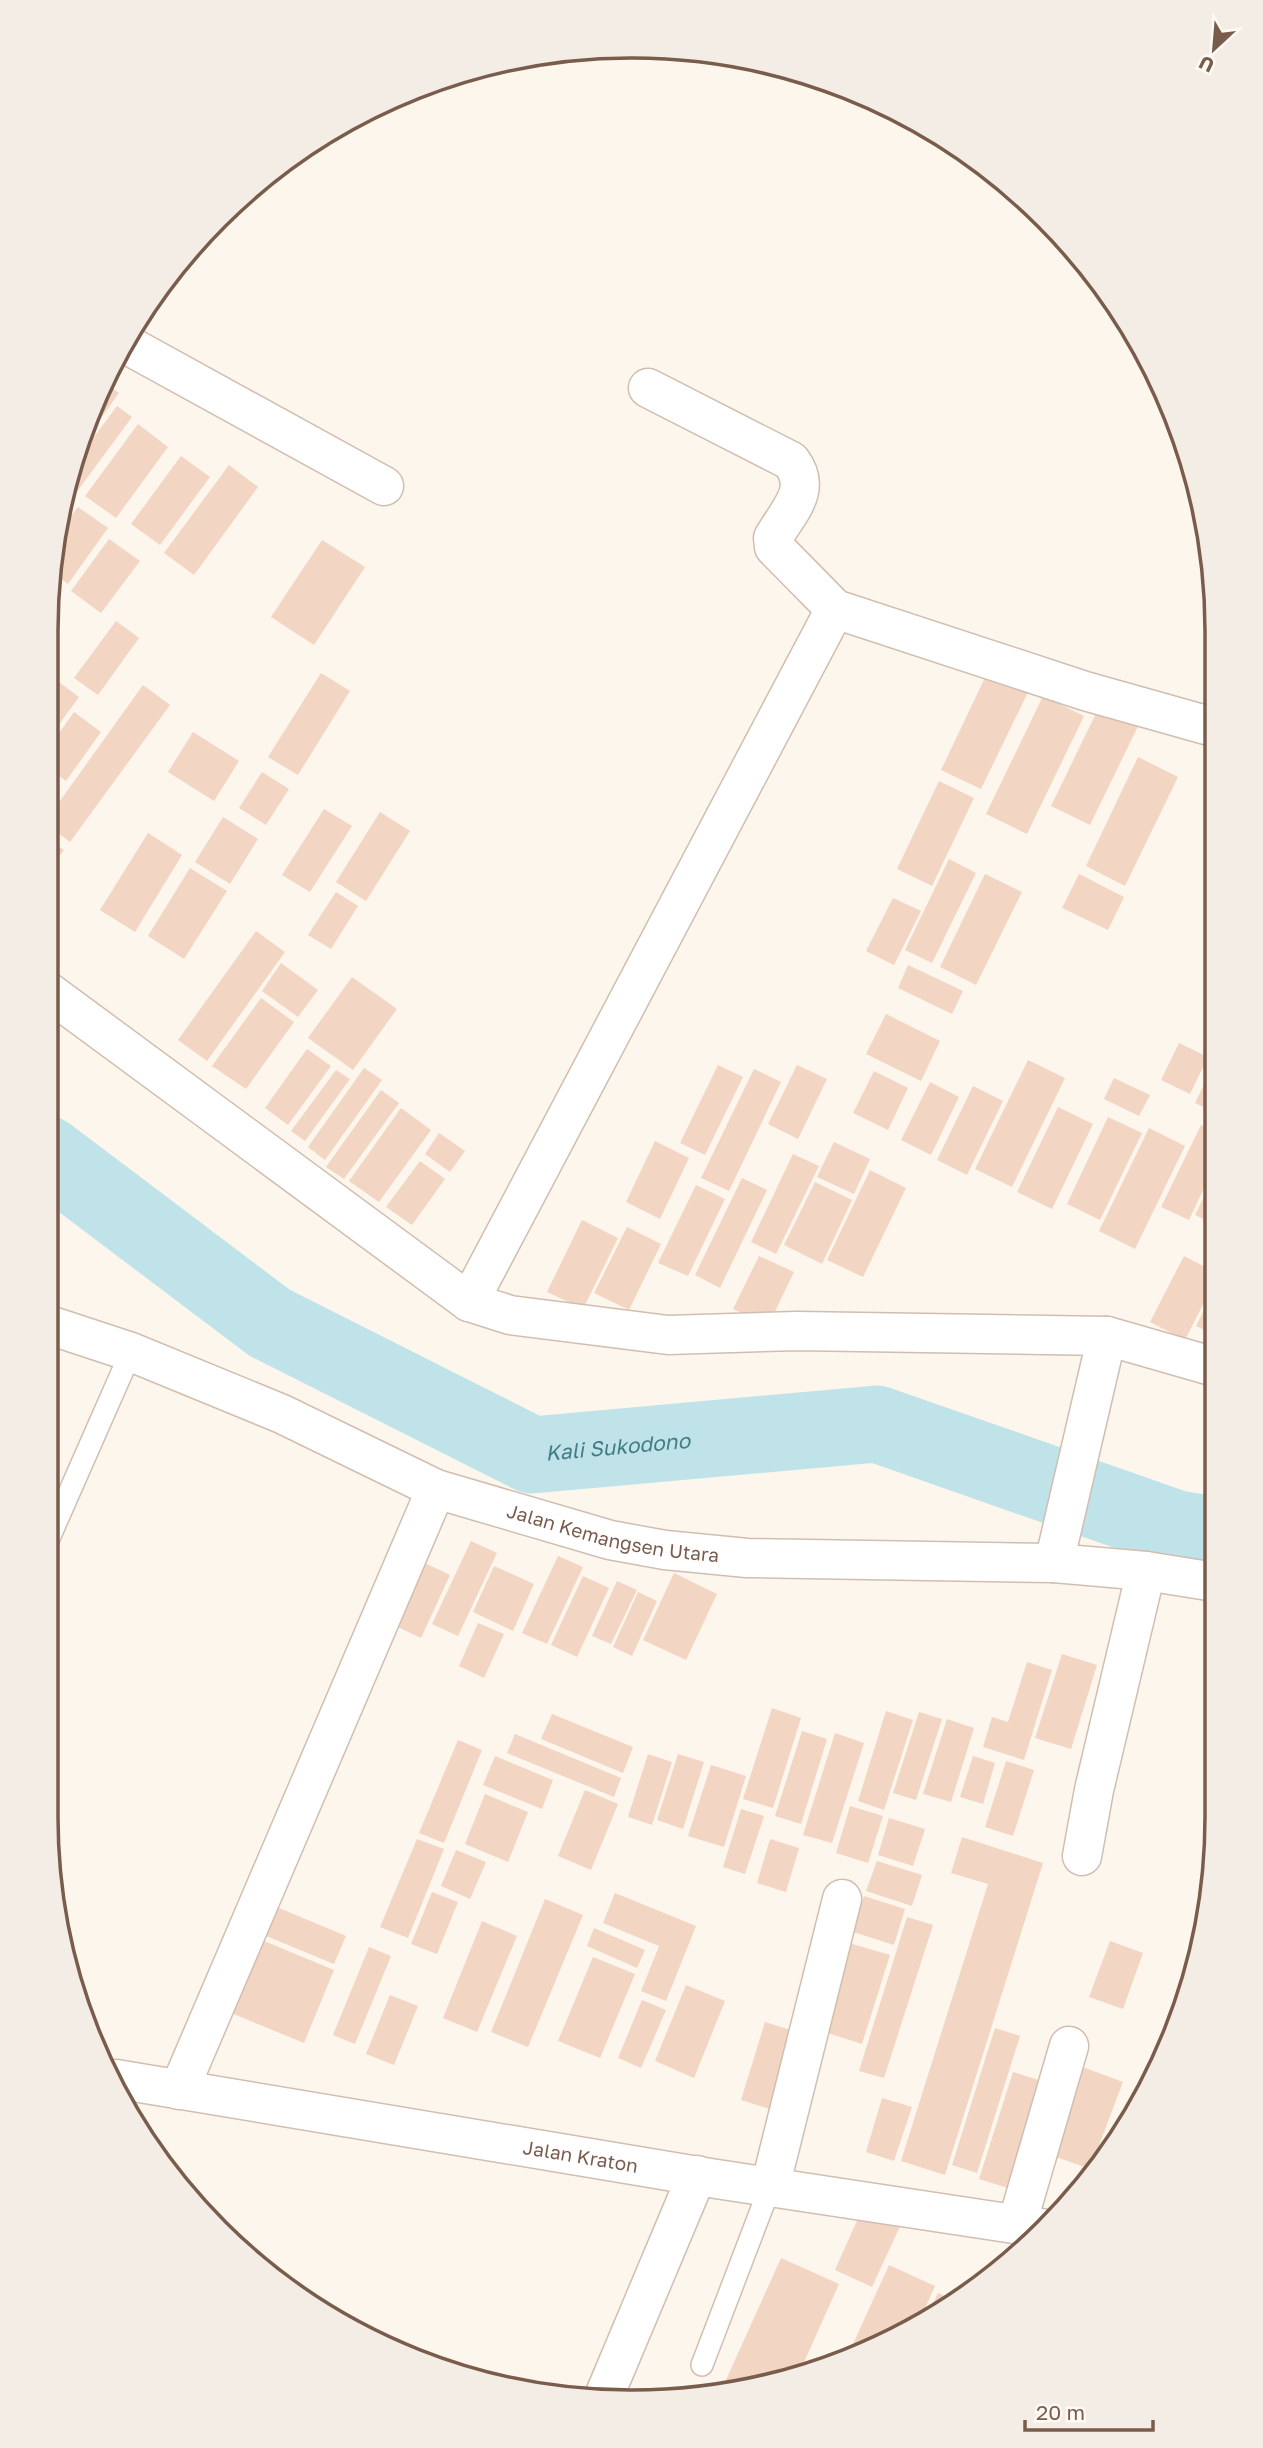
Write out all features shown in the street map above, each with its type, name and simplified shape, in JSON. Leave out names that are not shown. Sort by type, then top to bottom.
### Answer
[{"type":"street","points":[[133,348],[384,486]]},
{"type":"street","points":[[649,388],[790,461],[802,480],[800,491],[773,538],[774,547],[835,609],[1085,691],[1205,725]]},
{"type":"street","points":[[469,1302],[835,609]]},
{"type":"street","points":[[58,999],[469,1302],[510,1315],[668,1335],[797,1331],[1107,1336],[1205,1364]]},
{"type":"street","name":"Jalan Kemangsen Utara","points":[[58,1328],[131,1352],[282,1414],[436,1489],[610,1541],[665,1550],[747,1558],[1054,1563],[1146,1571],[1205,1580]]},
{"type":"street","points":[[1054,1563],[1095,1377],[1107,1336]]},
{"type":"street","points":[[178,2090],[436,1489]]},
{"type":"street","points":[[1082,1856],[1094,1790],[1146,1571]]},
{"type":"street","points":[[770,2187],[842,1899]]},
{"type":"street","points":[[1032,2227],[1069,2046]]},
{"type":"street","name":"Jalan Kraton","points":[[123,2080],[770,2187],[1032,2227]]},
{"type":"street","points":[[607,2389],[697,2175]]},
{"type":"lane","points":[[58,1518],[131,1352]]},
{"type":"lane","points":[[702,2365],[770,2187]]},
{"type":"building","points":[[112,388],[119,393],[96,424]]},
{"type":"building","points":[[117,406],[132,417],[74,495],[77,483],[89,443]]},
{"type":"building","points":[[138,424],[168,447],[116,518],[85,496]]},
{"type":"building","points":[[181,456],[210,477],[160,545],[131,524]]},
{"type":"building","points":[[229,465],[258,487],[194,575],[164,553]]},
{"type":"building","points":[[78,507],[108,528],[68,584],[61,579],[69,518]]},
{"type":"building","points":[[109,539],[140,561],[101,613],[71,591]]},
{"type":"building","points":[[322,540],[365,567],[314,645],[271,617]]},
{"type":"building","points":[[116,621],[139,638],[98,695],[74,678]]},
{"type":"building","points":[[991,665],[1032,684],[981,789],[941,770]]},
{"type":"building","points":[[321,673],[350,691],[298,775],[268,757]]},
{"type":"building","points":[[58,681],[79,697],[58,726]]},
{"type":"building","points":[[143,685],[170,705],[70,842],[58,833],[58,804]]},
{"type":"building","points":[[1043,696],[1084,716],[1027,834],[986,814]]},
{"type":"building","points":[[1103,699],[1142,718],[1090,825],[1051,806]]},
{"type":"building","points":[[74,712],[101,732],[66,781],[58,775],[58,735]]},
{"type":"building","points":[[193,732],[239,761],[214,801],[168,772]]},
{"type":"building","points":[[1138,757],[1178,777],[1125,886],[1086,866]]},
{"type":"building","points":[[262,772],[289,789],[266,825],[239,808]]},
{"type":"building","points":[[939,781],[974,798],[932,886],[897,869]]},
{"type":"building","points":[[324,809],[352,826],[310,892],[282,875]]},
{"type":"building","points":[[380,812],[410,831],[366,901],[336,882]]},
{"type":"building","points":[[223,817],[258,839],[230,884],[195,862]]},
{"type":"building","points":[[148,833],[182,855],[135,932],[100,910]]},
{"type":"building","points":[[58,846],[64,850],[58,858]]},
{"type":"building","points":[[949,859],[976,873],[932,963],[905,950]]},
{"type":"building","points":[[190,868],[227,891],[184,959],[148,936]]},
{"type":"building","points":[[985,874],[1022,892],[976,985],[940,967]]},
{"type":"building","points":[[1079,874],[1124,897],[1108,930],[1062,908]]},
{"type":"building","points":[[336,892],[358,906],[331,949],[308,935]]},
{"type":"building","points":[[893,898],[921,911],[894,965],[866,951]]},
{"type":"building","points":[[256,931],[285,952],[207,1061],[178,1040]]},
{"type":"building","points":[[281,963],[318,990],[298,1017],[262,991]]},
{"type":"building","points":[[908,965],[963,991],[952,1014],[898,988]]},
{"type":"building","points":[[352,977],[397,1009],[353,1070],[308,1038]]},
{"type":"building","points":[[261,998],[294,1022],[246,1089],[212,1066]]},
{"type":"building","points":[[886,1014],[940,1041],[921,1081],[866,1054]]},
{"type":"building","points":[[1179,1043],[1205,1056],[1205,1063],[1190,1094],[1161,1080]]},
{"type":"building","points":[[307,1049],[331,1066],[288,1125],[265,1108]]},
{"type":"building","points":[[1028,1060],[1065,1078],[1012,1187],[975,1169]]},
{"type":"building","points":[[718,1065],[743,1077],[705,1155],[680,1143]]},
{"type":"building","points":[[797,1065],[827,1079],[798,1139],[768,1124]]},
{"type":"building","points":[[364,1068],[382,1080],[325,1160],[308,1147]]},
{"type":"building","points":[[754,1069],[781,1082],[729,1191],[701,1178]]},
{"type":"building","points":[[336,1070],[350,1079],[305,1141],[291,1131]]},
{"type":"building","points":[[874,1071],[908,1088],[888,1130],[853,1113]]},
{"type":"building","points":[[1114,1078],[1150,1095],[1139,1116],[1104,1099]]},
{"type":"building","points":[[930,1082],[959,1097],[931,1155],[901,1140]]},
{"type":"building","points":[[1205,1082],[1205,1108],[1195,1103]]},
{"type":"building","points":[[973,1086],[1003,1101],[967,1175],[937,1160]]},
{"type":"building","points":[[381,1090],[399,1103],[344,1179],[326,1167]]},
{"type":"building","points":[[1058,1107],[1093,1124],[1052,1209],[1017,1192]]},
{"type":"building","points":[[401,1108],[431,1130],[379,1202],[349,1181]]},
{"type":"building","points":[[1108,1117],[1142,1133],[1100,1220],[1067,1204]]},
{"type":"building","points":[[1201,1125],[1205,1127],[1205,1186],[1189,1220],[1161,1207]]},
{"type":"building","points":[[1149,1128],[1185,1146],[1135,1249],[1099,1231]]},
{"type":"building","points":[[439,1133],[465,1151],[450,1172],[425,1154]]},
{"type":"building","points":[[655,1141],[689,1158],[660,1219],[626,1202]]},
{"type":"building","points":[[834,1142],[870,1159],[854,1194],[817,1177]]},
{"type":"building","points":[[793,1154],[819,1166],[776,1254],[751,1242]]},
{"type":"building","points":[[420,1161],[445,1179],[412,1225],[386,1207]]},
{"type":"building","points":[[870,1170],[906,1188],[863,1277],[827,1260]]},
{"type":"building","points":[[742,1178],[767,1190],[720,1288],[695,1275]]},
{"type":"building","points":[[815,1182],[852,1200],[822,1264],[784,1245]]},
{"type":"building","points":[[696,1185],[725,1199],[688,1276],[658,1263]]},
{"type":"building","points":[[1205,1194],[1205,1220],[1195,1215]]},
{"type":"building","points":[[582,1220],[618,1238],[583,1309],[547,1292]]},
{"type":"building","points":[[627,1227],[661,1244],[629,1310],[594,1293]]},
{"type":"building","points":[[759,1256],[794,1272],[768,1326],[733,1309]]},
{"type":"building","points":[[1184,1256],[1205,1267],[1205,1301],[1185,1340],[1150,1322]]},
{"type":"building","points":[[1205,1308],[1205,1330],[1196,1326]]},
{"type":"building","points":[[471,1541],[497,1553],[458,1636],[432,1624]]},
{"type":"building","points":[[410,1556],[450,1575],[421,1638],[381,1619]]},
{"type":"building","points":[[558,1556],[583,1567],[547,1644],[522,1633]]},
{"type":"building","points":[[494,1566],[534,1584],[513,1631],[473,1612]]},
{"type":"building","points":[[674,1573],[717,1594],[686,1660],[643,1640]]},
{"type":"building","points":[[583,1576],[609,1588],[577,1657],[551,1645]]},
{"type":"building","points":[[617,1581],[637,1590],[611,1644],[592,1636]]},
{"type":"building","points":[[638,1592],[657,1601],[632,1656],[613,1647]]},
{"type":"building","points":[[478,1623],[504,1634],[484,1678],[459,1666]]},
{"type":"building","points":[[1062,1654],[1097,1665],[1071,1749],[1035,1738]]},
{"type":"building","points":[[1027,1662],[1052,1670],[1024,1760],[983,1747],[992,1717],[1008,1722]]},
{"type":"building","points":[[772,1708],[801,1718],[773,1808],[743,1799]]},
{"type":"building","points":[[886,1711],[913,1720],[884,1810],[858,1801]]},
{"type":"building","points":[[919,1712],[942,1719],[916,1800],[893,1793]]},
{"type":"building","points":[[552,1714],[633,1747],[623,1773],[541,1739]]},
{"type":"building","points":[[947,1719],[974,1728],[951,1802],[923,1794]]},
{"type":"building","points":[[802,1731],[827,1739],[801,1824],[775,1816]]},
{"type":"building","points":[[835,1733],[864,1743],[832,1843],[803,1835]]},
{"type":"building","points":[[515,1734],[621,1778],[614,1797],[507,1753]]},
{"type":"building","points":[[458,1740],[482,1750],[444,1843],[419,1833]]},
{"type":"building","points":[[648,1754],[672,1762],[652,1825],[628,1817]]},
{"type":"building","points":[[678,1754],[704,1762],[683,1829],[657,1820]]},
{"type":"building","points":[[495,1756],[553,1780],[542,1809],[483,1785]]},
{"type":"building","points":[[973,1756],[995,1763],[983,1804],[960,1797]]},
{"type":"building","points":[[1006,1761],[1034,1770],[1013,1836],[985,1827]]},
{"type":"building","points":[[711,1765],[746,1776],[724,1847],[688,1836]]},
{"type":"building","points":[[585,1790],[618,1804],[591,1870],[558,1856]]},
{"type":"building","points":[[485,1794],[528,1812],[508,1862],[465,1844]]},
{"type":"building","points":[[850,1806],[883,1816],[868,1863],[836,1853]]},
{"type":"building","points":[[741,1809],[764,1816],[745,1874],[723,1867]]},
{"type":"building","points":[[889,1818],[925,1829],[913,1866],[878,1855]]},
{"type":"building","points":[[962,1837],[1043,1863],[945,2175],[901,2161],[988,1884],[951,1873]]},
{"type":"building","points":[[417,1839],[444,1849],[408,1938],[380,1927]]},
{"type":"building","points":[[770,1839],[799,1848],[786,1892],[757,1883]]},
{"type":"building","points":[[456,1850],[486,1862],[470,1899],[441,1886]]},
{"type":"building","points":[[877,1861],[922,1875],[912,1906],[866,1891]]},
{"type":"building","points":[[432,1892],[458,1902],[437,1954],[411,1944]]},
{"type":"building","points":[[615,1893],[696,1926],[666,2001],[641,1991],[659,1946],[603,1923]]},
{"type":"building","points":[[864,1896],[905,1909],[894,1945],[853,1932]]},
{"type":"building","points":[[545,1899],[583,1915],[528,2047],[491,2032]]},
{"type":"building","points":[[260,1900],[346,1936],[334,1964],[249,1929]]},
{"type":"building","points":[[907,1917],[933,1925],[884,2078],[859,2071]]},
{"type":"building","points":[[482,1921],[517,1936],[477,2032],[443,2018]]},
{"type":"building","points":[[594,1928],[645,1950],[637,1968],[587,1946]]},
{"type":"building","points":[[250,1935],[334,1970],[304,2043],[219,2008]]},
{"type":"building","points":[[842,1941],[890,1955],[862,2044],[815,2029]]},
{"type":"building","points":[[1110,1941],[1143,1953],[1123,2009],[1089,1997]]},
{"type":"building","points":[[369,1947],[391,1956],[355,2044],[333,2035]]},
{"type":"building","points":[[593,1957],[635,1974],[600,2058],[558,2041]]},
{"type":"building","points":[[686,1985],[725,2001],[694,2078],[655,2061]]},
{"type":"building","points":[[390,1995],[418,2006],[394,2065],[366,2054]]},
{"type":"building","points":[[642,2000],[666,2010],[641,2068],[618,2058]]},
{"type":"building","points":[[765,2022],[794,2031],[770,2109],[741,2100]]},
{"type":"building","points":[[995,2028],[1020,2036],[977,2173],[952,2165]]},
{"type":"building","points":[[1080,2066],[1123,2082],[1096,2153],[1086,2167],[1048,2154]]},
{"type":"building","points":[[1013,2072],[1042,2081],[1008,2188],[979,2179]]},
{"type":"building","points":[[882,2098],[912,2107],[894,2161],[866,2152]]},
{"type":"building","points":[[864,2205],[902,2222],[872,2287],[835,2270]]},
{"type":"building","points":[[781,2258],[839,2284],[803,2364],[743,2379],[726,2380]]},
{"type":"building","points":[[889,2265],[935,2286],[925,2309],[852,2347]]},
{"type":"building","points":[[938,2293],[946,2297],[933,2304]]},
{"type":"waterway","name":"Kali Sukodono","points":[[58,1163],[270,1323],[532,1455],[877,1424],[1177,1529],[1205,1533]]}]
